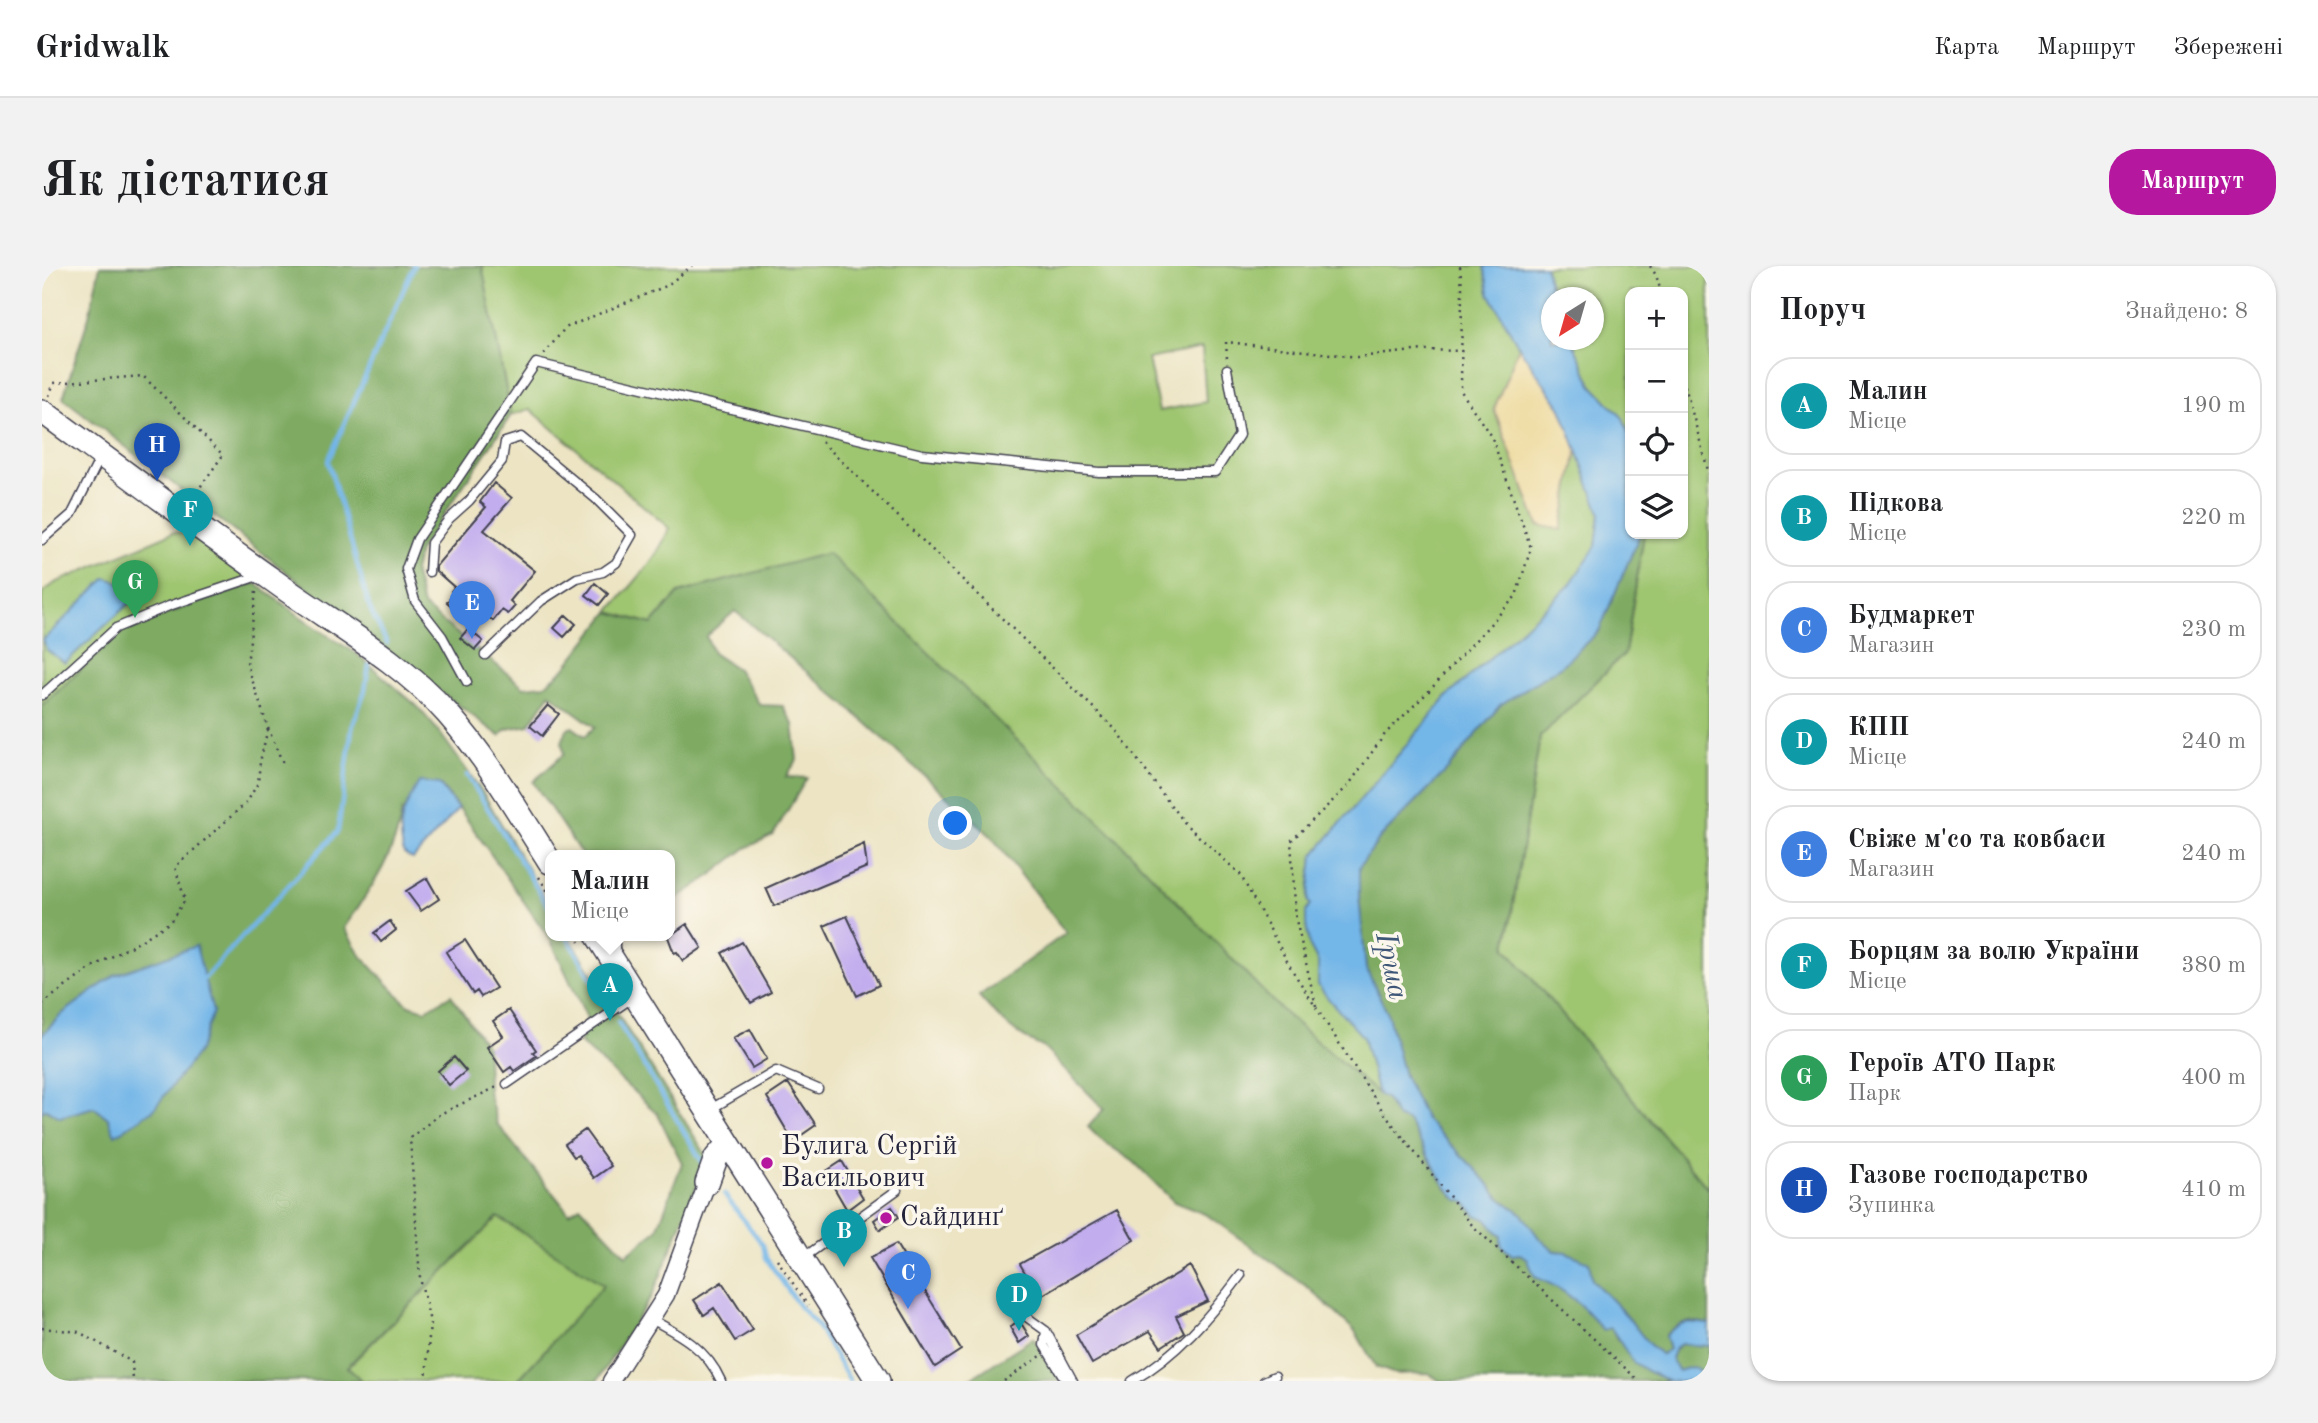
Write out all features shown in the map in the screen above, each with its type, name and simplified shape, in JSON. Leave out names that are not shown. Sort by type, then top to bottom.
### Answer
[{"type":"street","points":[[42,412],[181,514],[257,577],[380,656],[447,712],[467,737],[544,867]]},
{"type":"street","points":[[601,941],[878,1381]]},
{"type":"street","points":[[611,1381],[666,1295],[716,1158],[728,1144]]},
{"type":"lane","points":[[467,682],[442,636],[415,601],[406,569],[417,539],[536,363],[922,454],[1099,472],[1215,472],[1239,435],[1227,369]]},
{"type":"lane","points":[[429,572],[431,543],[449,519],[469,501],[502,461],[505,442],[521,437],[596,499],[632,535],[616,563],[603,572],[577,579],[541,601],[485,655]]},
{"type":"lane","points":[[42,541],[72,514],[102,456]]},
{"type":"lane","points":[[42,695],[116,628],[169,606],[257,577]]},
{"type":"lane","points":[[615,941],[615,965]]},
{"type":"lane","points":[[507,1084],[635,997]]},
{"type":"lane","points":[[707,1110],[776,1071],[818,1089]]},
{"type":"lane","points":[[801,1259],[897,1190]]},
{"type":"lane","points":[[1132,1381],[1149,1371],[1212,1314],[1241,1275]]},
{"type":"lane","points":[[1017,1310],[1046,1331],[1068,1380]]},
{"type":"lane","points":[[651,1320],[688,1339],[713,1364],[721,1381]]},
{"type":"lane","points":[[1046,1331],[1044,1345],[1068,1380]]},
{"type":"lane","points":[[1264,1381],[1275,1376]]},
{"type":"path","points":[[536,363],[565,328],[666,286],[692,266]]},
{"type":"path","points":[[1317,1009],[1296,920],[1291,841],[1348,786],[1384,734],[1429,691],[1516,596],[1531,548],[1493,438],[1461,391],[1460,266]]},
{"type":"path","points":[[1650,266],[1660,287]]},
{"type":"path","points":[[1227,369],[1226,342],[1357,357],[1424,350],[1462,351]]},
{"type":"path","points":[[42,412],[54,383],[143,376],[223,454],[181,514]]},
{"type":"path","points":[[1688,397],[1709,474]]},
{"type":"path","points":[[830,451],[1115,729],[1183,822],[1240,874],[1292,970],[1386,1116],[1472,1225],[1639,1381]]},
{"type":"path","points":[[257,577],[247,664],[284,766]]},
{"type":"path","points":[[42,1004],[94,966],[170,922],[185,900],[175,867],[247,802],[258,783],[268,728]]},
{"type":"path","points":[[426,1381],[430,1322],[420,1278],[410,1138],[440,1114],[507,1084]]},
{"type":"path","points":[[42,1328],[79,1332],[132,1362],[133,1381]]},
{"type":"path","points":[[1004,1381],[1043,1355]]},
{"type":"green space","points":[[100,266],[482,266],[511,415],[419,551],[414,571],[423,606],[524,687],[545,685],[564,669],[609,612],[652,624],[679,593],[828,553],[1111,833],[1284,1013],[1378,1094],[1385,1097],[1397,1118],[1408,1121],[1445,1186],[1456,1199],[1466,1202],[1476,1215],[1486,1219],[1501,1236],[1501,1245],[1512,1255],[1520,1254],[1528,1258],[1535,1277],[1579,1301],[1589,1313],[1611,1327],[1617,1339],[1647,1371],[1669,1381],[1440,1381],[1428,1373],[1395,1374],[1376,1367],[1355,1331],[1310,1289],[1207,1215],[1174,1202],[1134,1162],[1100,1139],[1088,1127],[1104,1109],[1043,1047],[1008,1025],[979,996],[1066,933],[991,836],[847,706],[735,611],[706,636],[713,653],[737,669],[760,705],[783,706],[793,724],[797,760],[786,777],[807,778],[773,835],[746,848],[675,900],[675,850],[579,850],[533,782],[564,754],[562,742],[567,729],[572,727],[585,736],[595,727],[550,694],[529,725],[507,729],[500,736],[63,398],[89,316]]},
{"type":"green space","points":[[482,266],[1484,266],[1489,293],[1519,347],[1494,409],[1538,525],[1561,529],[1577,450],[1600,513],[1596,547],[1569,586],[1448,696],[1313,856],[1308,901],[1311,904],[1309,944],[1318,962],[1318,984],[1363,1037],[1378,1094],[1284,1013],[828,554],[679,593],[652,624],[609,612],[651,562],[669,528],[530,409],[511,415]],"holes":[[[1202,348],[1206,402],[1159,411],[1148,359]]]},
{"type":"green space","points":[[1545,266],[1704,266],[1709,271],[1709,1190],[1506,948],[1540,737],[1625,653],[1643,539],[1688,539],[1688,287],[1625,287],[1625,423],[1592,385],[1576,350],[1604,350],[1604,287],[1550,287]]},
{"type":"green space","points":[[174,532],[189,534],[255,583],[124,629],[42,706],[42,593],[55,583]]},
{"type":"green space","points":[[1638,539],[1643,539],[1625,653],[1540,737],[1506,948],[1709,1190],[1709,1324],[1690,1322],[1676,1326],[1665,1335],[1669,1350],[1661,1355],[1592,1280],[1589,1263],[1566,1252],[1554,1251],[1539,1238],[1521,1213],[1501,1199],[1426,1120],[1404,1076],[1387,1012],[1366,969],[1359,896],[1359,867],[1381,837],[1449,768],[1500,705],[1561,666],[1599,631]]},
{"type":"green space","points":[[255,583],[357,654],[417,706],[440,733],[483,793],[545,898],[545,932],[461,811],[439,784],[402,811],[388,858],[344,928],[362,957],[409,1005],[426,1010],[451,995],[487,1047],[488,1091],[497,1124],[569,1213],[580,1206],[626,1255],[657,1230],[682,1163],[657,1113],[579,1042],[587,1018],[551,941],[572,941],[708,1158],[653,1294],[597,1381],[517,1381],[604,1285],[498,1217],[347,1367],[362,1381],[42,1381],[42,1112],[45,1109],[60,1117],[94,1107],[108,1118],[196,947],[115,975],[62,1014],[42,1035],[42,706],[124,629]]},
{"type":"green space","points":[[498,1217],[605,1285],[517,1381],[362,1381],[347,1368]]},
{"type":"green space","points":[[1033,1338],[1061,1381],[970,1381],[970,1379]]},
{"type":"green space","points":[[1681,1344],[1709,1346],[1709,1375],[1700,1374],[1692,1367],[1678,1371],[1672,1356]]},
{"type":"sand","points":[[1519,347],[1561,408],[1577,450],[1561,530],[1538,525],[1494,409]]},
{"type":"water","name":"Ірша","points":[[1484,266],[1545,266],[1550,287],[1541,287],[1541,350],[1576,350],[1592,385],[1623,418],[1625,539],[1638,539],[1599,631],[1561,666],[1500,705],[1449,768],[1381,837],[1359,867],[1366,969],[1387,1012],[1404,1076],[1426,1120],[1501,1199],[1521,1213],[1539,1238],[1554,1251],[1566,1252],[1589,1262],[1592,1280],[1661,1355],[1669,1349],[1665,1336],[1680,1324],[1709,1324],[1709,1346],[1681,1344],[1675,1348],[1671,1358],[1678,1371],[1692,1367],[1698,1369],[1700,1374],[1709,1375],[1709,1381],[1669,1381],[1633,1362],[1611,1328],[1603,1330],[1573,1299],[1535,1277],[1527,1258],[1520,1254],[1512,1255],[1501,1245],[1501,1236],[1486,1219],[1476,1215],[1465,1202],[1456,1199],[1408,1121],[1397,1118],[1386,1099],[1378,1094],[1363,1037],[1318,985],[1318,962],[1309,945],[1306,912],[1310,904],[1308,901],[1313,856],[1448,696],[1569,586],[1596,546],[1600,513],[1561,408],[1519,347],[1489,293]]},
{"type":"water","points":[[106,578],[119,582],[134,599],[65,663],[47,650],[43,640]]},
{"type":"water","points":[[419,782],[439,784],[458,809],[413,859],[404,854],[401,825],[402,816]]},
{"type":"water","points":[[196,946],[213,1012],[199,1051],[153,1110],[115,1135],[108,1118],[94,1107],[60,1117],[46,1109],[42,1112],[42,1035],[62,1014],[115,975]]},
{"type":"building","points":[[494,483],[512,498],[484,530],[535,571],[510,601],[515,606],[508,614],[502,610],[493,621],[483,612],[473,624],[447,602],[454,593],[451,591],[454,587],[436,571],[436,566],[486,507],[480,502]]},
{"type":"building","points":[[595,583],[608,594],[599,605],[586,595]]},
{"type":"building","points":[[566,615],[576,624],[564,637],[554,628]]},
{"type":"building","points":[[468,629],[483,641],[475,650],[460,638]]},
{"type":"building","points":[[548,705],[559,714],[542,736],[530,726]]},
{"type":"building","points":[[864,844],[867,867],[774,906],[766,888]]},
{"type":"building","points":[[427,878],[439,899],[421,911],[406,891]]},
{"type":"building","points":[[847,916],[879,985],[857,996],[824,926]]},
{"type":"building","points":[[390,921],[396,930],[381,942],[374,933]]},
{"type":"building","points":[[687,924],[702,948],[683,961],[677,952],[674,953],[670,941],[675,941],[675,932]]},
{"type":"building","points":[[465,940],[496,988],[481,997],[477,991],[473,994],[446,952]]},
{"type":"building","points":[[742,942],[771,992],[751,1003],[722,953]]},
{"type":"building","points":[[509,1010],[536,1050],[533,1052],[536,1056],[514,1071],[511,1067],[504,1072],[487,1047],[503,1036],[493,1021]]},
{"type":"building","points":[[750,1029],[767,1059],[752,1068],[733,1038]]},
{"type":"building","points":[[454,1057],[466,1071],[449,1085],[438,1071]]},
{"type":"building","points":[[788,1083],[816,1125],[793,1141],[767,1097]]},
{"type":"building","points":[[585,1130],[611,1166],[594,1178],[578,1155],[574,1157],[565,1144]]},
{"type":"building","points":[[842,1161],[863,1198],[847,1210],[825,1172]]},
{"type":"building","name":"Сайдинґ","points":[[892,1207],[899,1217],[880,1230],[874,1220]]},
{"type":"building","points":[[1117,1210],[1134,1240],[1039,1297],[1020,1264]]},
{"type":"building","points":[[896,1244],[961,1350],[935,1367],[870,1258]]},
{"type":"building","points":[[1190,1266],[1208,1301],[1176,1316],[1184,1332],[1161,1347],[1150,1331],[1092,1364],[1076,1335]]},
{"type":"building","points":[[722,1282],[753,1330],[735,1341],[714,1308],[704,1315],[694,1300]]},
{"type":"building","points":[[1019,1320],[1029,1336],[1019,1343],[1010,1327]]},
{"type":"waterway","points":[[387,643],[370,609],[328,461],[414,266]]},
{"type":"waterway","points":[[201,982],[338,831],[352,728],[365,690],[369,665]]},
{"type":"waterway","points":[[467,775],[545,901]]},
{"type":"waterway","points":[[570,941],[606,1003]]},
{"type":"waterway","points":[[618,1022],[704,1165]]},
{"type":"waterway","points":[[724,1194],[763,1245],[766,1258],[799,1306],[816,1324],[850,1381]]},
{"type":"place","name":"Газове господарство","points":[[157,481]]},
{"type":"place","name":"Борцям за волю України","points":[[190,546]]},
{"type":"place","name":"Героїв АТО Парк","points":[[135,618]]},
{"type":"place","name":"Свіже м'со та ковбаси","points":[[472,639]]},
{"type":"place","name":"Малин","points":[[610,1021]]},
{"type":"place","name":"Булига Сергій Васильович","points":[[767,1163]]},
{"type":"place","name":"Сайдинґ","points":[[886,1218]]},
{"type":"place","name":"Підкова","points":[[844,1267]]},
{"type":"place","name":"Будмаркет","points":[[908,1309]]},
{"type":"place","name":"КПП","points":[[1019,1331]]}]
